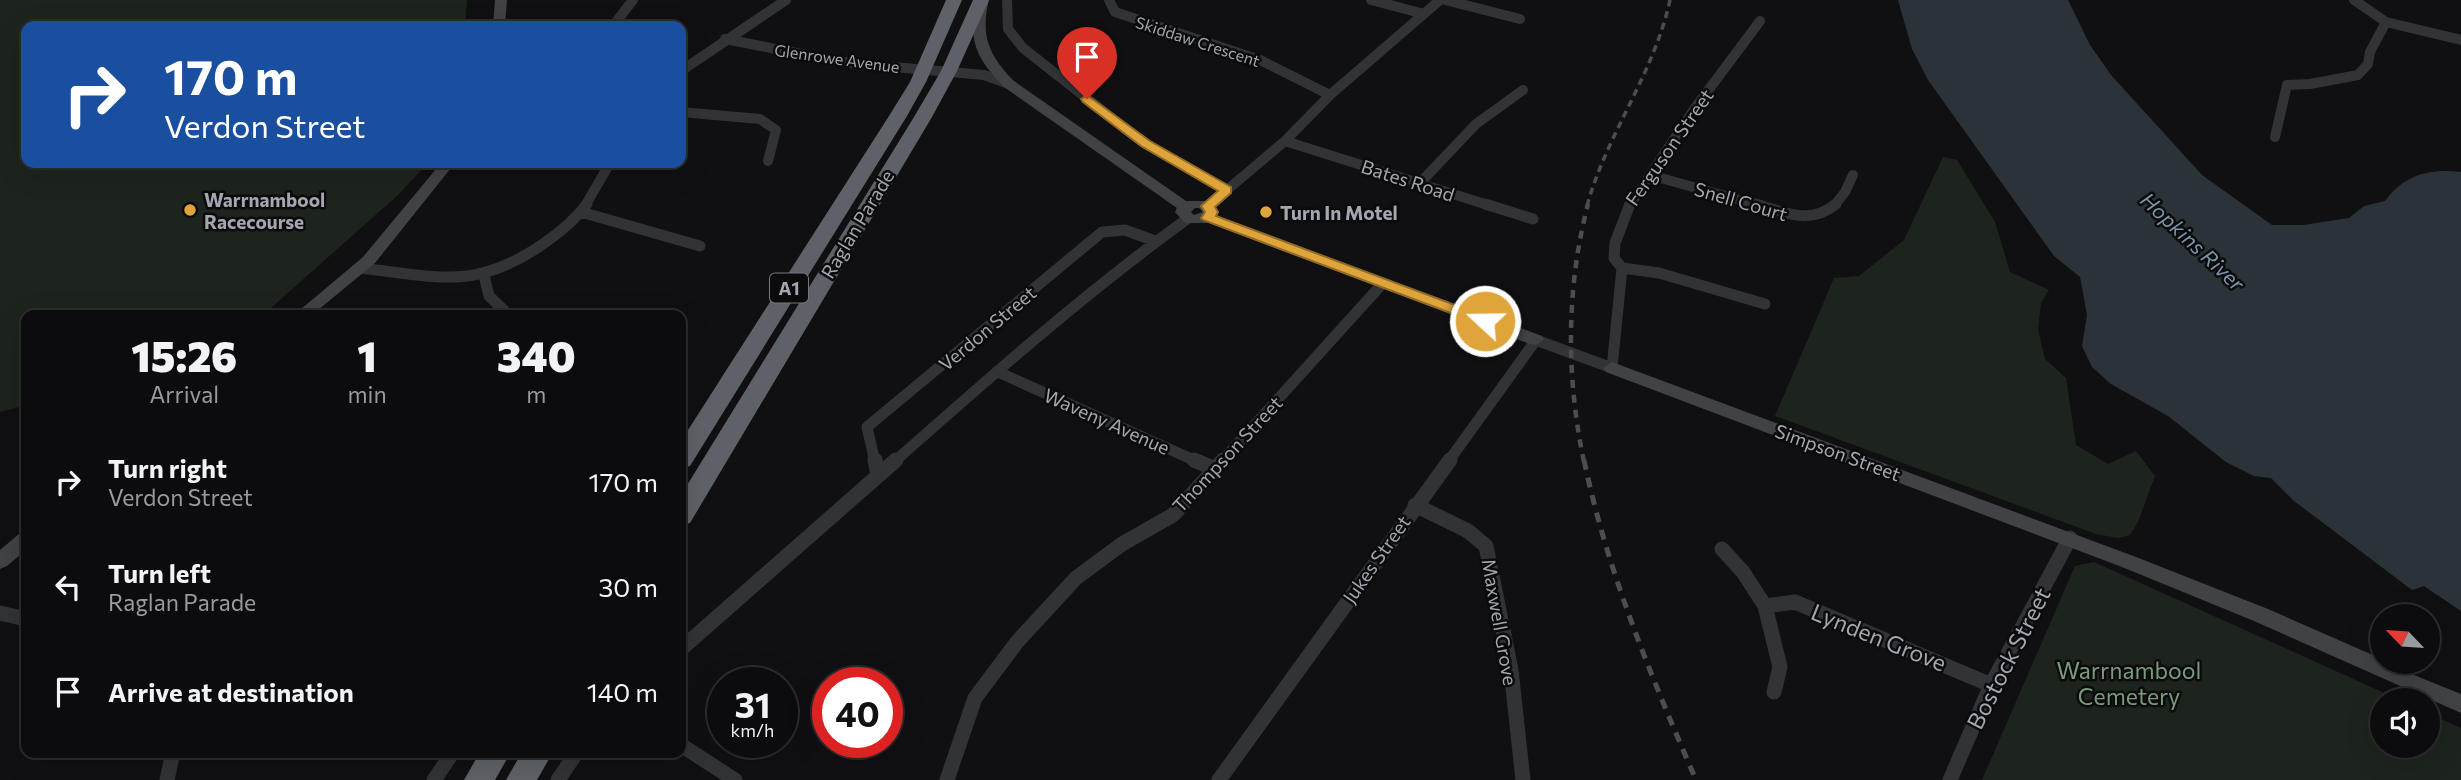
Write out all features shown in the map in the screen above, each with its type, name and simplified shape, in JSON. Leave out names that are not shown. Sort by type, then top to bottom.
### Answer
[{"type":"highway","name":"Raglan Parade","points":[[686,452],[898,116],[954,0]]},
{"type":"highway","name":"Raglan Parade","points":[[686,508],[949,71],[982,0]]},
{"type":"highway","points":[[479,780],[492,758]]},
{"type":"highway","points":[[521,780],[534,758]]},
{"type":"street","points":[[499,21],[501,0]]},
{"type":"street","points":[[617,21],[632,0]]},
{"type":"street","points":[[686,67],[786,0]]},
{"type":"street","points":[[982,0],[978,19],[981,51],[987,62],[1009,84],[1186,213],[1196,204],[1208,212],[1227,190],[1284,141],[1330,95],[1443,0],[1520,19]]},
{"type":"street","points":[[1007,0],[1008,29],[1023,48],[1145,144],[1227,190]]},
{"type":"street","name":"Skiddaw Crescent","points":[[1109,0],[1115,12],[1260,60],[1330,95]]},
{"type":"street","points":[[1371,0],[1424,14]]},
{"type":"street","points":[[2354,0],[2386,22],[2461,40]]},
{"type":"street","name":"Ferguson Street","points":[[1612,368],[1622,268],[1614,258],[1615,243],[1625,211],[1760,21]]},
{"type":"street","points":[[2275,137],[2287,85],[2310,85],[2358,75],[2368,64],[2370,52],[2386,22]]},
{"type":"street","name":"Glenrowe Avenue","points":[[725,39],[815,58],[949,71]]},
{"type":"street","points":[[949,71],[984,75],[1009,84]]},
{"type":"street","points":[[1419,184],[1476,124],[1523,90]]},
{"type":"street","points":[[686,113],[760,119],[776,130],[768,161]]},
{"type":"street","name":"Bates Road","points":[[1284,141],[1533,219]]},
{"type":"street","points":[[308,310],[369,260],[444,168]]},
{"type":"street","points":[[359,268],[456,276],[484,275],[521,257],[565,227],[581,212],[607,168]]},
{"type":"street","name":"Snell Court","points":[[1650,175],[1805,218],[1822,214],[1844,198],[1853,175]]},
{"type":"street","points":[[581,212],[699,246]]},
{"type":"street","name":"Simpson Street","points":[[1208,212],[1382,283],[2070,538],[2261,615],[2461,704]]},
{"type":"street","name":"Verdon Street","points":[[686,645],[1055,320],[1186,213]]},
{"type":"street","name":"Verdon Street","points":[[878,475],[867,427],[1102,232],[1125,230],[1155,241]]},
{"type":"street","points":[[1622,268],[1659,273],[1765,304]]},
{"type":"street","points":[[484,275],[489,296],[504,310]]},
{"type":"street","name":"Thompson Street","points":[[947,780],[975,698],[1017,642],[1076,578],[1122,544],[1173,515],[1382,283]]},
{"type":"street","name":"Jukes Street","points":[[1219,780],[1536,340]]},
{"type":"street","name":"Waveny Avenue","points":[[998,372],[1215,470]]},
{"type":"street","name":"Maxwell Grove","points":[[1415,505],[1468,531],[1486,546],[1511,670],[1523,780]]},
{"type":"street","name":"Bostock Street","points":[[1950,780],[1992,685],[2070,538]]},
{"type":"street","points":[[0,561],[21,543]]},
{"type":"street","points":[[1723,549],[1744,572],[1765,606],[1780,667],[1774,692]]},
{"type":"street","name":"Lynden Grove","points":[[1765,606],[1795,602],[1992,685]]},
{"type":"street","points":[[0,613],[21,618]]},
{"type":"street","points":[[686,748],[734,780]]},
{"type":"street","points":[[167,780],[172,758]]},
{"type":"street","points":[[434,780],[449,758]]},
{"type":"street","points":[[558,780],[573,758]]},
{"type":"green space","name":"Warrnambool Racecourse","points":[[0,0],[467,0],[465,21],[21,21],[21,168],[423,168],[398,195],[269,310],[21,310],[21,406],[0,412]]},
{"type":"green space","points":[[1943,157],[1957,160],[1995,222],[2010,272],[2049,290],[2041,303],[2038,329],[2045,359],[2066,378],[2076,445],[2108,464],[2136,451],[2155,476],[2138,522],[2130,535],[2118,538],[2096,534],[1775,416],[1834,278],[1859,276],[1904,240]]},
{"type":"green space","name":"Warrnambool Cemetery","points":[[2094,562],[2373,688],[2370,688],[2370,758],[2440,758],[2440,719],[2461,728],[2461,780],[1982,780],[2075,566]]},
{"type":"water","name":"Hopkins River","points":[[1898,0],[2068,0],[2090,45],[2111,75],[2202,175],[2272,225],[2303,225],[2349,218],[2364,206],[2385,201],[2400,185],[2418,175],[2438,171],[2461,172],[2461,611],[2424,586],[2412,590],[2294,501],[2271,478],[2254,476],[2226,462],[2168,416],[2111,384],[2092,367],[2082,346],[2087,315],[2080,277],[2054,256],[1928,80],[1912,49]]},
{"type":"railway","points":[[1587,206],[1606,153],[1653,53],[1670,0]]},
{"type":"railway","points":[[1584,462],[1574,398],[1571,333],[1576,268],[1588,204]]},
{"type":"railway","points":[[1584,460],[1618,583],[1647,662],[1696,780]]},
{"type":"place","name":"Warrnambool Racecourse","points":[[190,210]]},
{"type":"place","name":"Turn In Motel","points":[[1266,212]]},
{"type":"route","points":[[1087,99],[1145,144],[1227,190],[1208,206],[1212,212],[1208,218],[1485,321]]}]
